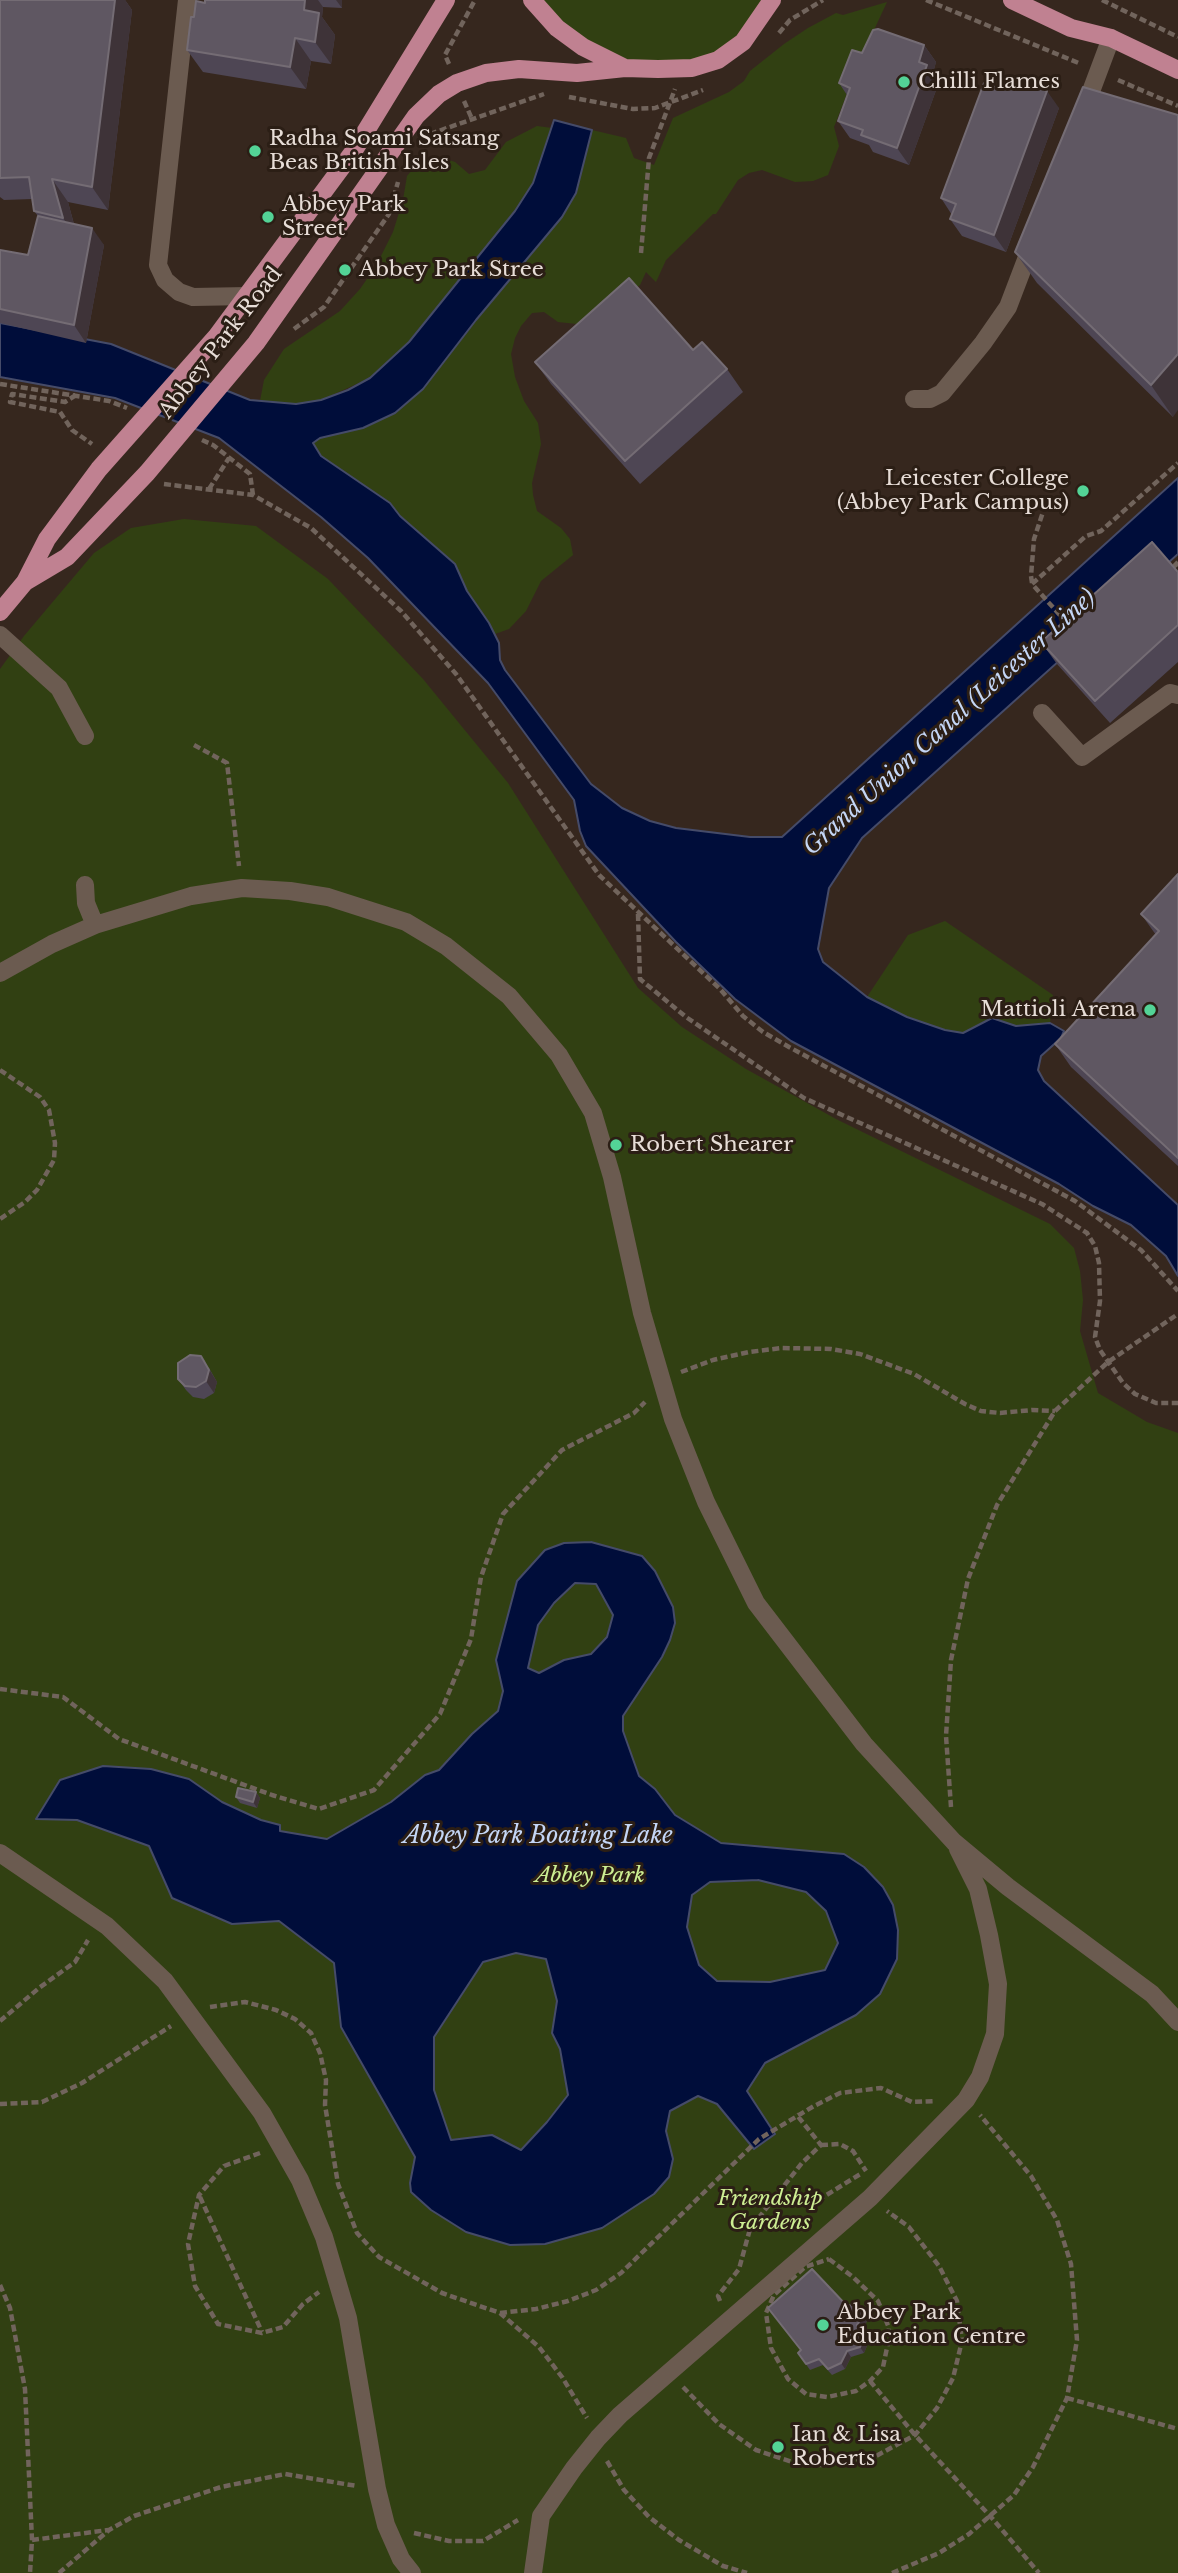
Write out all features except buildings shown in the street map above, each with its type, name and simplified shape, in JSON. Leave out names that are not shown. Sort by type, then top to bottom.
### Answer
[{"type":"main road","name":"Abbey Park Road","points":[[0,612],[25,582],[47,539],[110,456],[216,337],[353,152],[446,0]]},
{"type":"main road","points":[[532,0],[557,29],[583,47],[625,68]]},
{"type":"main road","name":"Abbey Park Road","points":[[25,582],[67,557],[151,478],[256,343],[416,116],[439,94],[457,83],[486,73],[519,69],[577,73],[625,68],[682,68],[718,60],[743,42],[772,0]]},
{"type":"main road","points":[[1012,0],[1071,28],[1111,38],[1178,70]]},
{"type":"street","points":[[187,0],[158,265],[165,280],[179,292],[192,297],[248,296]]},
{"type":"street","points":[[1078,124],[1111,38]]},
{"type":"street","points":[[914,399],[930,399],[942,393],[983,343],[1008,307],[1039,227]]},
{"type":"street","points":[[0,635],[59,688],[85,736]]},
{"type":"street","points":[[1042,713],[1082,757],[1170,693],[1178,695]]},
{"type":"street","points":[[85,885],[86,903],[95,925]]},
{"type":"street","points":[[0,973],[52,944],[95,925],[191,897],[242,888],[328,897],[406,922],[446,946],[509,996],[559,1055],[593,1113],[612,1177],[642,1312],[673,1419],[706,1502],[756,1602],[864,1744],[954,1842],[1008,1887],[1152,1994],[1178,2022]]},
{"type":"street","points":[[533,2573],[541,2516],[598,2438],[620,2415],[875,2192],[966,2100],[980,2077],[995,2034],[998,1984],[978,1889],[954,1842]]},
{"type":"street","points":[[0,1853],[98,1919],[165,1981],[262,2113],[300,2180],[321,2230],[348,2318],[377,2489],[386,2525],[401,2559],[412,2573]]},
{"type":"path","points":[[457,83],[445,55],[475,0]]},
{"type":"path","points":[[776,36],[790,20],[823,0]]},
{"type":"path","points":[[926,0],[1178,106]]},
{"type":"path","points":[[1102,0],[1178,37]]},
{"type":"path","points":[[641,253],[649,158],[682,68]]},
{"type":"path","points":[[559,95],[633,109],[655,108],[710,86]]},
{"type":"path","points":[[427,135],[547,93]]},
{"type":"path","points":[[291,332],[324,307],[389,214],[398,180]]},
{"type":"path","points":[[76,395],[65,402],[12,394],[10,402],[60,412],[72,430],[110,456]]},
{"type":"path","points":[[208,489],[229,458]]},
{"type":"path","points":[[1032,584],[1086,536],[1101,531],[1178,463]]},
{"type":"path","points":[[151,478],[253,495],[311,528],[401,611],[456,674],[599,874],[720,989],[743,1016],[763,1032],[1075,1200],[1141,1250],[1178,1291]]},
{"type":"path","points":[[1043,512],[1034,539],[1032,584],[1070,627]]},
{"type":"path","points":[[1178,562],[1175,565],[1178,569]]},
{"type":"path","points":[[194,745],[227,763],[242,888]]},
{"type":"path","points":[[638,913],[640,979],[686,1017],[804,1098],[1042,1204],[1087,1233],[1095,1246],[1101,1282],[1095,1337],[1108,1363],[1123,1383],[1145,1400],[1178,1403]]},
{"type":"path","points":[[0,1070],[40,1097],[49,1110],[55,1143],[54,1160],[37,1190],[0,1219]]},
{"type":"path","points":[[954,1842],[946,1736],[951,1660],[968,1579],[997,1504],[1055,1411],[1108,1363],[1178,1314]]},
{"type":"path","points":[[0,1689],[63,1697],[119,1739],[272,1796],[319,1810],[374,1790],[440,1714],[471,1639],[481,1577],[503,1514],[562,1450],[634,1413],[663,1385],[687,1369],[749,1352],[807,1347],[850,1352],[887,1363],[914,1374],[981,1411],[1055,1411]]},
{"type":"path","points":[[0,2021],[75,1962],[98,1919]]},
{"type":"path","points":[[0,2104],[42,2102],[82,2082],[198,2010],[245,2002],[276,2010],[295,2019],[311,2033],[320,2053],[326,2080],[325,2105],[338,2184],[357,2233],[379,2258],[442,2293],[500,2314],[536,2309],[596,2290],[621,2273],[759,2139],[796,2114],[840,2093],[881,2088],[912,2102],[966,2100],[1031,2176],[1057,2220],[1071,2264],[1077,2340],[1067,2398],[1033,2467],[1014,2495],[968,2535],[939,2553],[892,2573]]},
{"type":"path","points":[[796,2114],[821,2145]]},
{"type":"path","points":[[669,2372],[728,2431],[755,2450],[794,2463],[821,2465],[876,2456],[915,2435],[937,2408],[953,2378],[962,2341],[957,2301],[939,2266],[909,2227],[875,2192],[853,2151],[840,2144],[821,2145],[792,2176],[750,2229],[739,2269]]},
{"type":"path","points":[[280,2145],[224,2166],[200,2195],[188,2244],[195,2286],[218,2324],[262,2333],[283,2327],[303,2304],[336,2279]]},
{"type":"path","points":[[776,2195],[820,2199],[858,2174],[866,2172]]},
{"type":"path","points":[[200,2195],[262,2333]]},
{"type":"path","points":[[829,2259],[878,2301],[889,2328],[888,2343],[883,2367],[870,2381],[856,2391],[827,2397],[806,2394],[788,2379],[771,2348],[766,2313],[774,2295],[805,2266],[829,2259]]},
{"type":"path","points":[[0,2285],[10,2308],[25,2389],[32,2540],[30,2573]]},
{"type":"path","points":[[870,2381],[1039,2573]]},
{"type":"path","points":[[1067,2398],[1178,2429]]},
{"type":"path","points":[[59,2573],[109,2530],[134,2516],[221,2487],[285,2474],[377,2489]]},
{"type":"path","points":[[386,2525],[449,2541],[483,2541],[528,2513]]},
{"type":"path","points":[[32,2540],[109,2530]]},
{"type":"green space","points":[[532,0],[772,0],[718,60],[625,68]]},
{"type":"green space","points":[[887,2],[834,127],[839,146],[828,175],[813,181],[795,182],[762,170],[749,173],[738,180],[716,214],[666,260],[656,282],[646,272],[640,285],[620,300],[577,324],[558,322],[544,312],[532,313],[521,326],[511,354],[515,377],[524,401],[538,423],[541,444],[532,483],[533,495],[537,511],[561,528],[570,539],[573,555],[541,581],[526,611],[509,629],[495,634],[467,591],[455,564],[400,516],[390,503],[321,456],[313,442],[363,428],[395,413],[423,389],[576,193],[592,130],[626,138],[634,158],[654,165],[673,118],[729,92],[744,81],[750,71],[808,28],[836,13],[843,15]]},
{"type":"green space","points":[[537,126],[552,128],[533,183],[515,210],[409,342],[386,366],[370,378],[321,400],[296,404],[260,401],[264,380],[284,349],[340,311],[376,266],[393,232],[407,176],[420,161],[437,156],[455,162],[469,174],[485,170],[506,142]]},
{"type":"green space","name":"Abbey Park","points":[[184,519],[256,526],[328,579],[423,679],[508,783],[638,988],[682,1027],[746,1069],[836,1119],[1050,1224],[1074,1248],[1083,1300],[1080,1331],[1098,1393],[1147,1422],[1178,1433],[1178,2573],[0,2573],[0,669],[24,636],[94,553],[131,528]]},
{"type":"green space","points":[[945,921],[1053,995],[1050,1023],[1016,1026],[992,1018],[963,1033],[907,1017],[867,997],[908,935]]},
{"type":"water","name":"Grand Union Canal (Leicester Line)","points":[[554,120],[592,130],[576,193],[562,217],[476,320],[423,389],[395,413],[363,428],[320,438],[313,443],[321,456],[390,503],[400,516],[455,564],[467,591],[499,643],[500,660],[505,670],[591,784],[622,808],[650,821],[676,828],[750,837],[782,837],[1178,478],[1178,554],[862,838],[829,888],[818,949],[823,962],[867,997],[907,1017],[945,1030],[963,1033],[992,1018],[1016,1026],[1050,1023],[1064,1031],[1061,1038],[1041,1056],[1038,1070],[1044,1081],[1178,1205],[1178,1276],[1166,1256],[1131,1225],[791,1041],[735,999],[676,942],[586,846],[574,800],[488,683],[368,558],[321,517],[219,438],[115,398],[0,377],[0,323],[111,344],[250,400],[296,404],[321,400],[348,390],[370,378],[409,342],[515,211],[533,183]]},
{"type":"water","name":"Abbey Park Boating Lake","points":[[591,1542],[642,1556],[655,1571],[673,1607],[675,1623],[670,1640],[662,1657],[623,1716],[623,1731],[639,1776],[655,1789],[675,1815],[721,1843],[844,1854],[864,1867],[883,1887],[893,1905],[898,1930],[897,1959],[880,1994],[856,2015],[765,2063],[747,2091],[775,2134],[754,2149],[717,2104],[698,2096],[670,2111],[666,2131],[673,2159],[669,2177],[654,2194],[602,2228],[545,2244],[510,2245],[466,2232],[431,2210],[411,2192],[415,2157],[341,2027],[334,1963],[279,1921],[232,1924],[172,1898],[149,1846],[77,1820],[36,1819],[60,1780],[103,1766],[151,1769],[189,1779],[222,1802],[261,1820],[280,1825],[280,1831],[327,1839],[391,1802],[425,1775],[439,1770],[472,1734],[498,1711],[503,1691],[496,1660],[517,1581],[545,1550],[564,1543]],"holes":[[[575,1583],[596,1584],[613,1615],[607,1637],[591,1654],[564,1660],[539,1673],[528,1668],[538,1625],[554,1603]],[[758,1880],[806,1892],[826,1911],[838,1943],[825,1970],[770,1982],[717,1981],[699,1965],[687,1927],[692,1895],[710,1882]],[[516,1953],[546,1959],[557,2001],[552,2033],[560,2049],[568,2095],[521,2150],[492,2135],[451,2140],[434,2090],[434,2037],[483,1962]]]},
{"type":"place","name":"Chilli Flames","points":[[904,82]]},
{"type":"place","name":"Radha Soami Satsang Beas British Isles","points":[[255,151]]},
{"type":"place","name":"Abbey Park Street","points":[[268,217]]},
{"type":"place","name":"Abbey Park Stree","points":[[345,270]]},
{"type":"place","name":"Leicester College (Abbey Park Campus)","points":[[1083,491]]},
{"type":"place","name":"Mattioli Arena","points":[[1150,1010]]},
{"type":"place","name":"Robert Shearer","points":[[616,1145]]},
{"type":"place","name":"Abbey Park Education Centre","points":[[823,2325]]},
{"type":"place","name":"Ian & Lisa Roberts","points":[[778,2447]]},
{"type":"park label","name":"Friendship Gardens","points":[[770,2211]]}]
